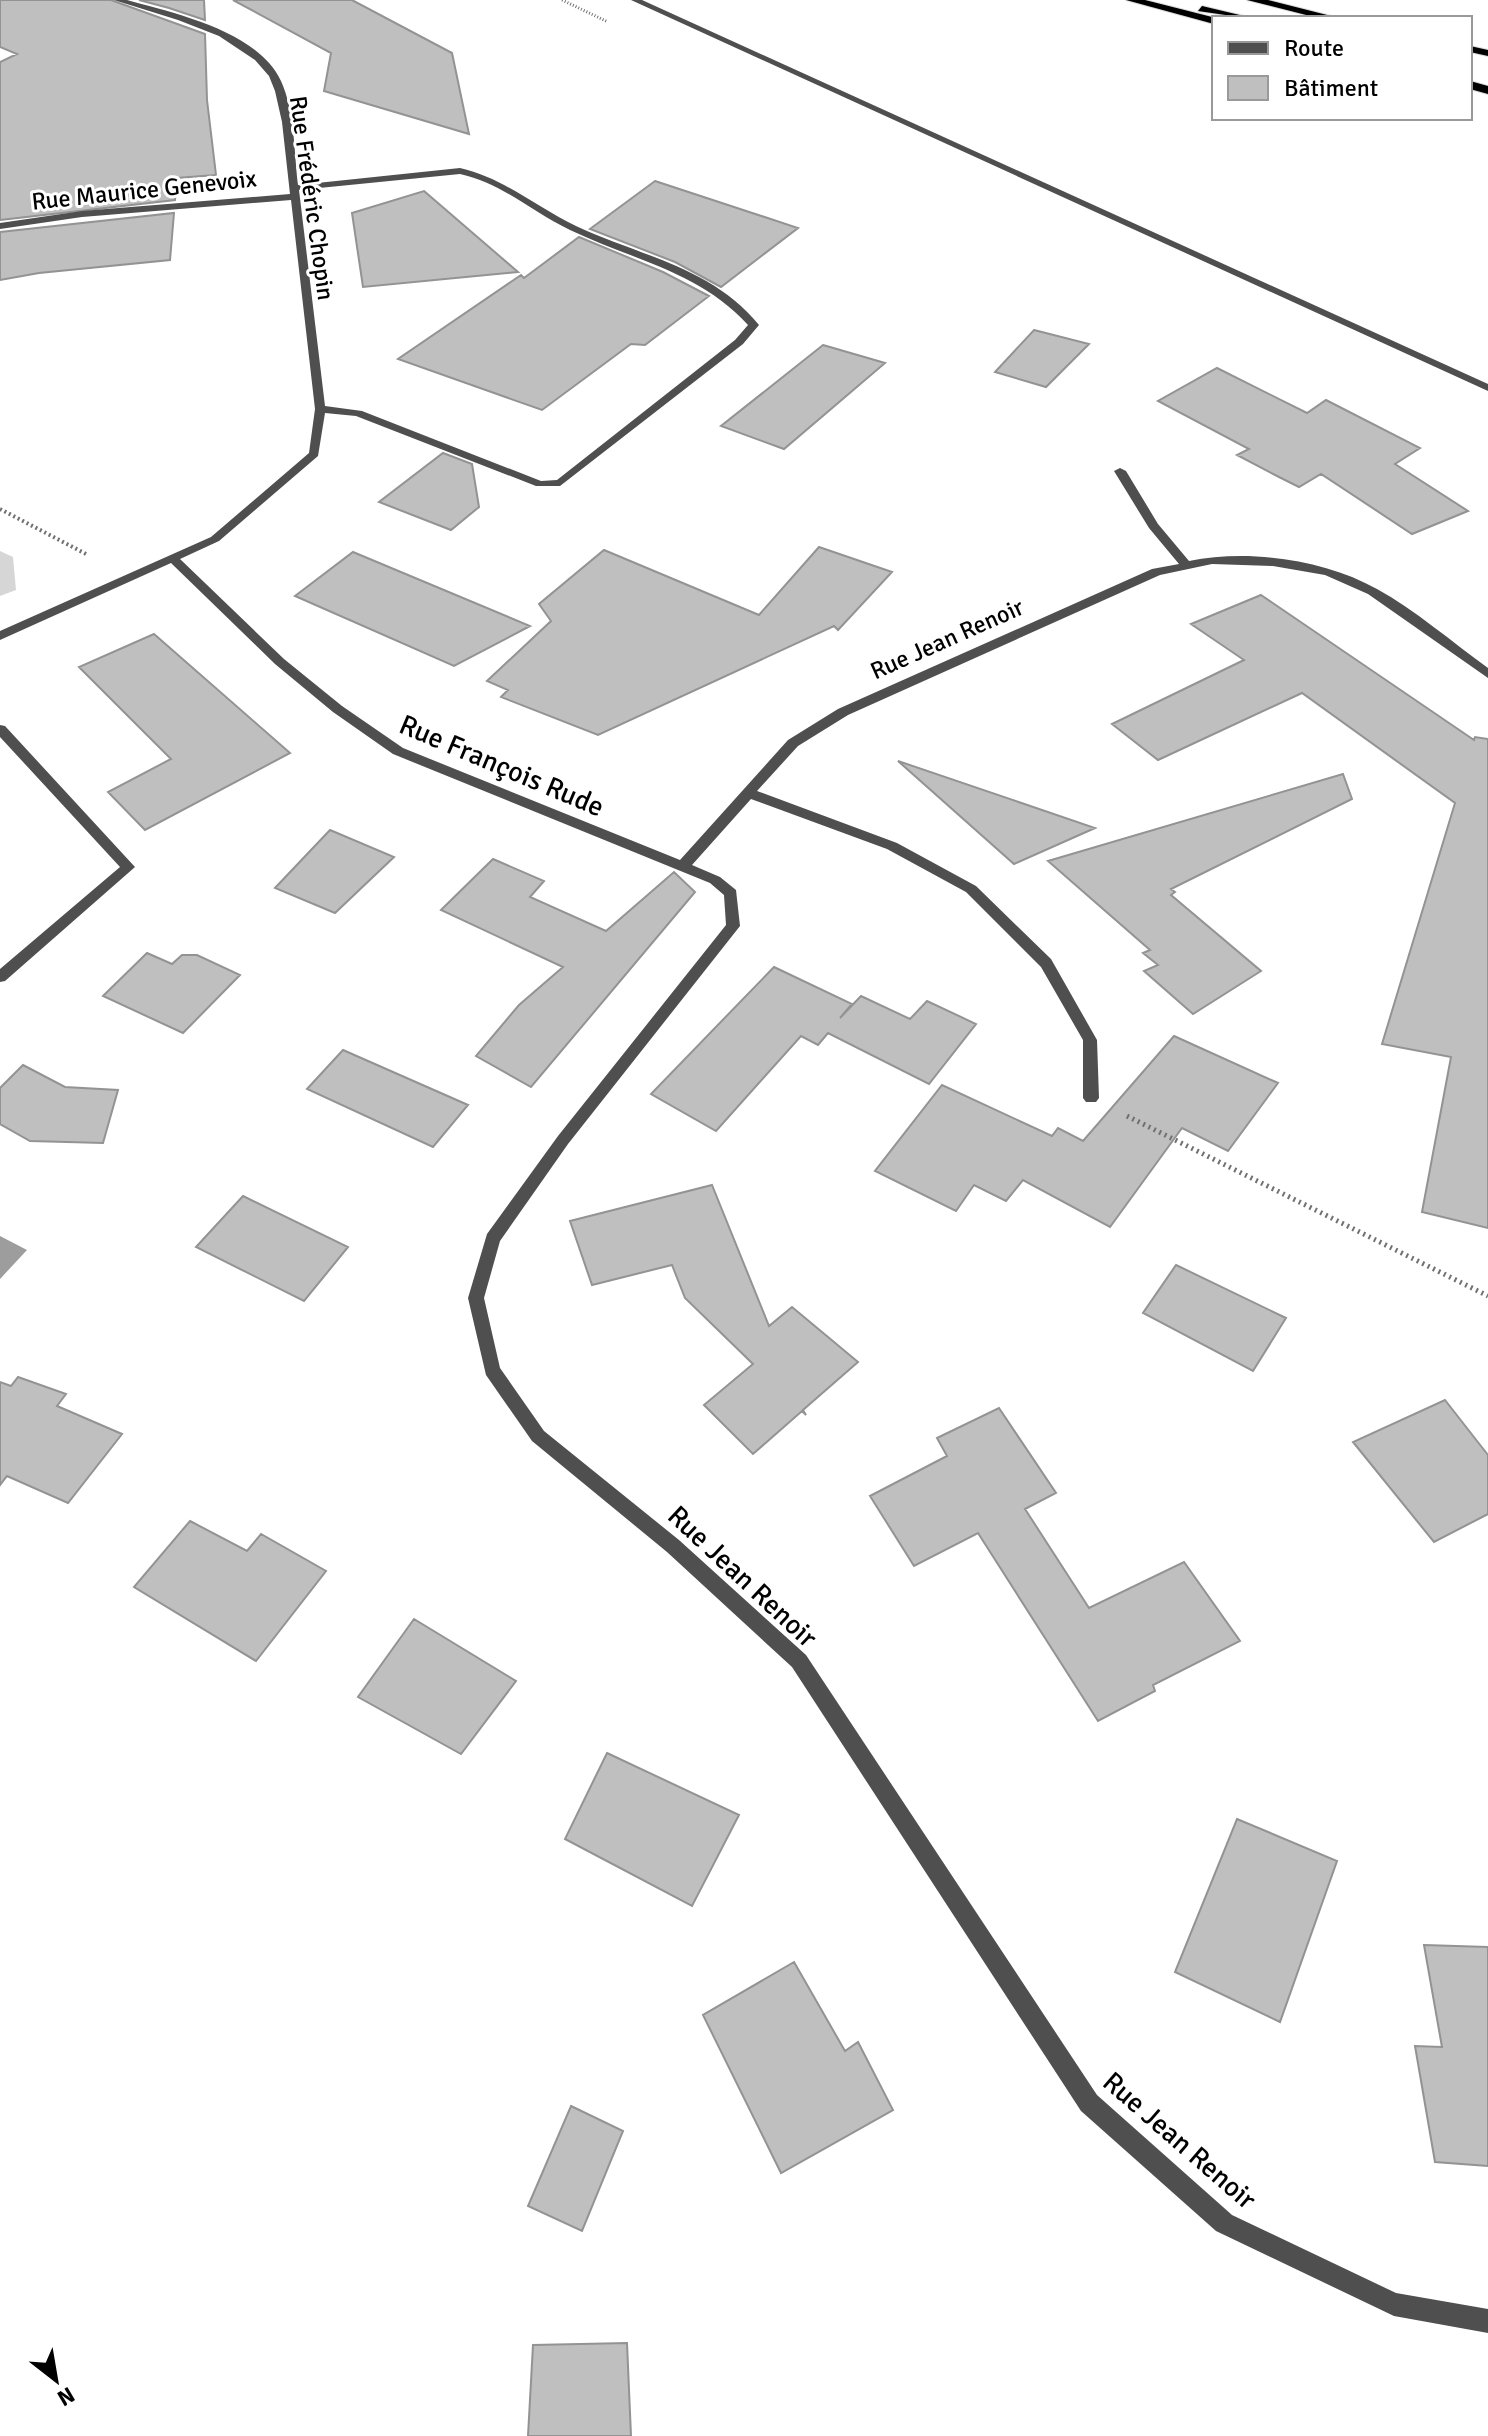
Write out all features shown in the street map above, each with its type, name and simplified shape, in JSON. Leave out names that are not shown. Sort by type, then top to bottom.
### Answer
[{"type":"highway","points":[[1132,0],[1212,20]]},
{"type":"highway","points":[[1161,0],[1231,16]]},
{"type":"highway","points":[[1253,0],[1324,16]]},
{"type":"street","name":"Rue Frédéric Chopin","points":[[118,0],[193,22],[238,42],[275,77],[286,122],[320,409],[314,454],[215,539],[173,558]]},
{"type":"street","points":[[635,0],[1488,388]]},
{"type":"street","name":"Rue Maurice Genevoix","points":[[0,226],[460,171],[479,174],[510,187],[545,213],[575,229],[673,265],[743,310],[754,325],[739,342],[560,483],[540,484],[358,413],[320,409]]},
{"type":"street","points":[[1120,471],[1153,526],[1186,565]]},
{"type":"street","points":[[0,636],[173,558]]},
{"type":"street","name":"Rue François Rude","points":[[173,558],[259,642],[367,732],[398,751],[683,866]]},
{"type":"street","name":"Rue Jean Renoir","points":[[1488,674],[1372,591],[1328,572],[1273,562],[1212,560],[1156,572],[843,712],[793,743],[683,866],[715,880],[731,893],[733,926],[563,1140],[493,1239],[476,1298],[492,1370],[538,1436],[673,1546],[799,1661],[1089,2103],[1224,2223],[1394,2304],[1488,2321]]},
{"type":"street","points":[[0,729],[128,867],[0,977]]},
{"type":"street","points":[[749,793],[892,846],[971,889],[1046,963],[1090,1040],[1091,1098]]},
{"type":"path","points":[[0,509],[127,579]]},
{"type":"path","points":[[1091,1098],[1488,1296]]},
{"type":"shaded area","points":[[0,551],[13,557],[16,590],[0,596]]},
{"type":"shaded area","points":[[0,1236],[27,1250],[0,1279]]},
{"type":"building","points":[[0,0],[111,0],[205,34],[207,100],[216,175],[177,178],[175,200],[0,220],[0,62],[17,54],[0,47]]},
{"type":"building","points":[[139,0],[204,0],[205,20],[169,8]]},
{"type":"building","points":[[233,0],[352,0],[452,53],[469,134],[324,91],[331,53]]},
{"type":"building","points":[[655,181],[798,228],[721,287],[675,262],[590,229]]},
{"type":"building","points":[[424,191],[518,272],[363,287],[352,213]]},
{"type":"building","points":[[174,213],[170,260],[0,280],[0,232]]},
{"type":"building","points":[[579,237],[663,272],[709,296],[645,345],[631,344],[542,410],[398,359],[521,275],[524,278]]},
{"type":"building","points":[[1034,330],[1089,344],[1046,387],[995,372]]},
{"type":"building","points":[[823,345],[885,363],[784,449],[721,426]]},
{"type":"building","points":[[1217,368],[1307,413],[1326,400],[1420,448],[1395,464],[1468,511],[1412,534],[1321,474],[1299,487],[1279,477],[1237,455],[1249,449],[1158,401]]},
{"type":"building","points":[[443,453],[472,464],[479,507],[451,530],[379,502]]},
{"type":"building","points":[[819,547],[892,572],[838,630],[834,626],[598,735],[501,697],[508,690],[487,681],[551,621],[539,604],[604,550],[759,615]]},
{"type":"building","points":[[353,552],[530,626],[454,666],[295,596]]},
{"type":"building","points":[[1261,595],[1474,740],[1475,737],[1488,739],[1488,1228],[1422,1212],[1451,1057],[1382,1044],[1455,803],[1302,693],[1158,760],[1112,724],[1244,660],[1191,624]]},
{"type":"building","points":[[154,634],[290,753],[145,830],[108,792],[171,759],[79,667]]},
{"type":"building","points":[[898,761],[1095,828],[1014,864]]},
{"type":"building","points":[[1343,774],[1352,799],[1171,889],[1175,892],[1171,895],[1261,971],[1193,1014],[1144,971],[1158,965],[1143,953],[1150,950],[1048,861]]},
{"type":"building","points":[[330,830],[394,857],[335,913],[275,888]]},
{"type":"building","points":[[493,859],[544,881],[530,897],[606,931],[674,872],[695,892],[531,1087],[476,1056],[519,1005],[563,967],[441,910]]},
{"type":"building","points":[[147,953],[172,964],[182,955],[197,955],[240,975],[183,1033],[103,996]]},
{"type":"building","points":[[774,967],[852,1004],[840,1018],[861,996],[910,1019],[927,1001],[976,1024],[929,1084],[828,1033],[818,1045],[801,1036],[716,1131],[651,1094]]},
{"type":"building","points":[[1174,1036],[1278,1083],[1228,1151],[1182,1128],[1110,1227],[1023,1180],[1006,1201],[974,1185],[956,1211],[875,1171],[942,1085],[1052,1136],[1058,1128],[1083,1141]]},
{"type":"building","points":[[343,1050],[468,1105],[433,1147],[307,1089]]},
{"type":"building","points":[[23,1065],[65,1087],[118,1090],[103,1143],[30,1141],[0,1124],[0,1088]]},
{"type":"building","points":[[712,1185],[769,1326],[792,1307],[858,1362],[803,1410],[806,1415],[802,1411],[753,1454],[704,1405],[753,1364],[685,1298],[672,1265],[592,1285],[570,1221]]},
{"type":"building","points":[[243,1196],[348,1247],[304,1301],[196,1247]]},
{"type":"building","points":[[1176,1265],[1286,1318],[1253,1371],[1143,1313]]},
{"type":"building","points":[[18,1377],[66,1394],[57,1406],[122,1434],[68,1503],[7,1476],[0,1485],[0,1382],[11,1386]]},
{"type":"building","points":[[1445,1400],[1488,1455],[1488,1514],[1434,1542],[1353,1442]]},
{"type":"building","points":[[999,1408],[1056,1493],[1025,1509],[1089,1608],[1184,1562],[1240,1641],[1153,1685],[1155,1691],[1098,1721],[978,1533],[914,1566],[870,1496],[947,1456],[937,1438]]},
{"type":"building","points":[[190,1521],[247,1551],[261,1534],[326,1571],[256,1661],[134,1587]]},
{"type":"building","points":[[414,1619],[516,1681],[461,1754],[358,1697]]},
{"type":"building","points":[[607,1753],[739,1815],[692,1906],[565,1839]]},
{"type":"building","points":[[1237,1819],[1337,1861],[1280,2022],[1175,1972]]},
{"type":"building","points":[[1424,1945],[1488,1947],[1488,2166],[1435,2162],[1415,2046],[1442,2047]]},
{"type":"building","points":[[794,1962],[845,2051],[858,2042],[893,2110],[781,2173],[703,2015]]},
{"type":"building","points":[[571,2106],[623,2131],[582,2231],[528,2206]]},
{"type":"building","points":[[627,2343],[631,2436],[528,2436],[533,2345]]}]
